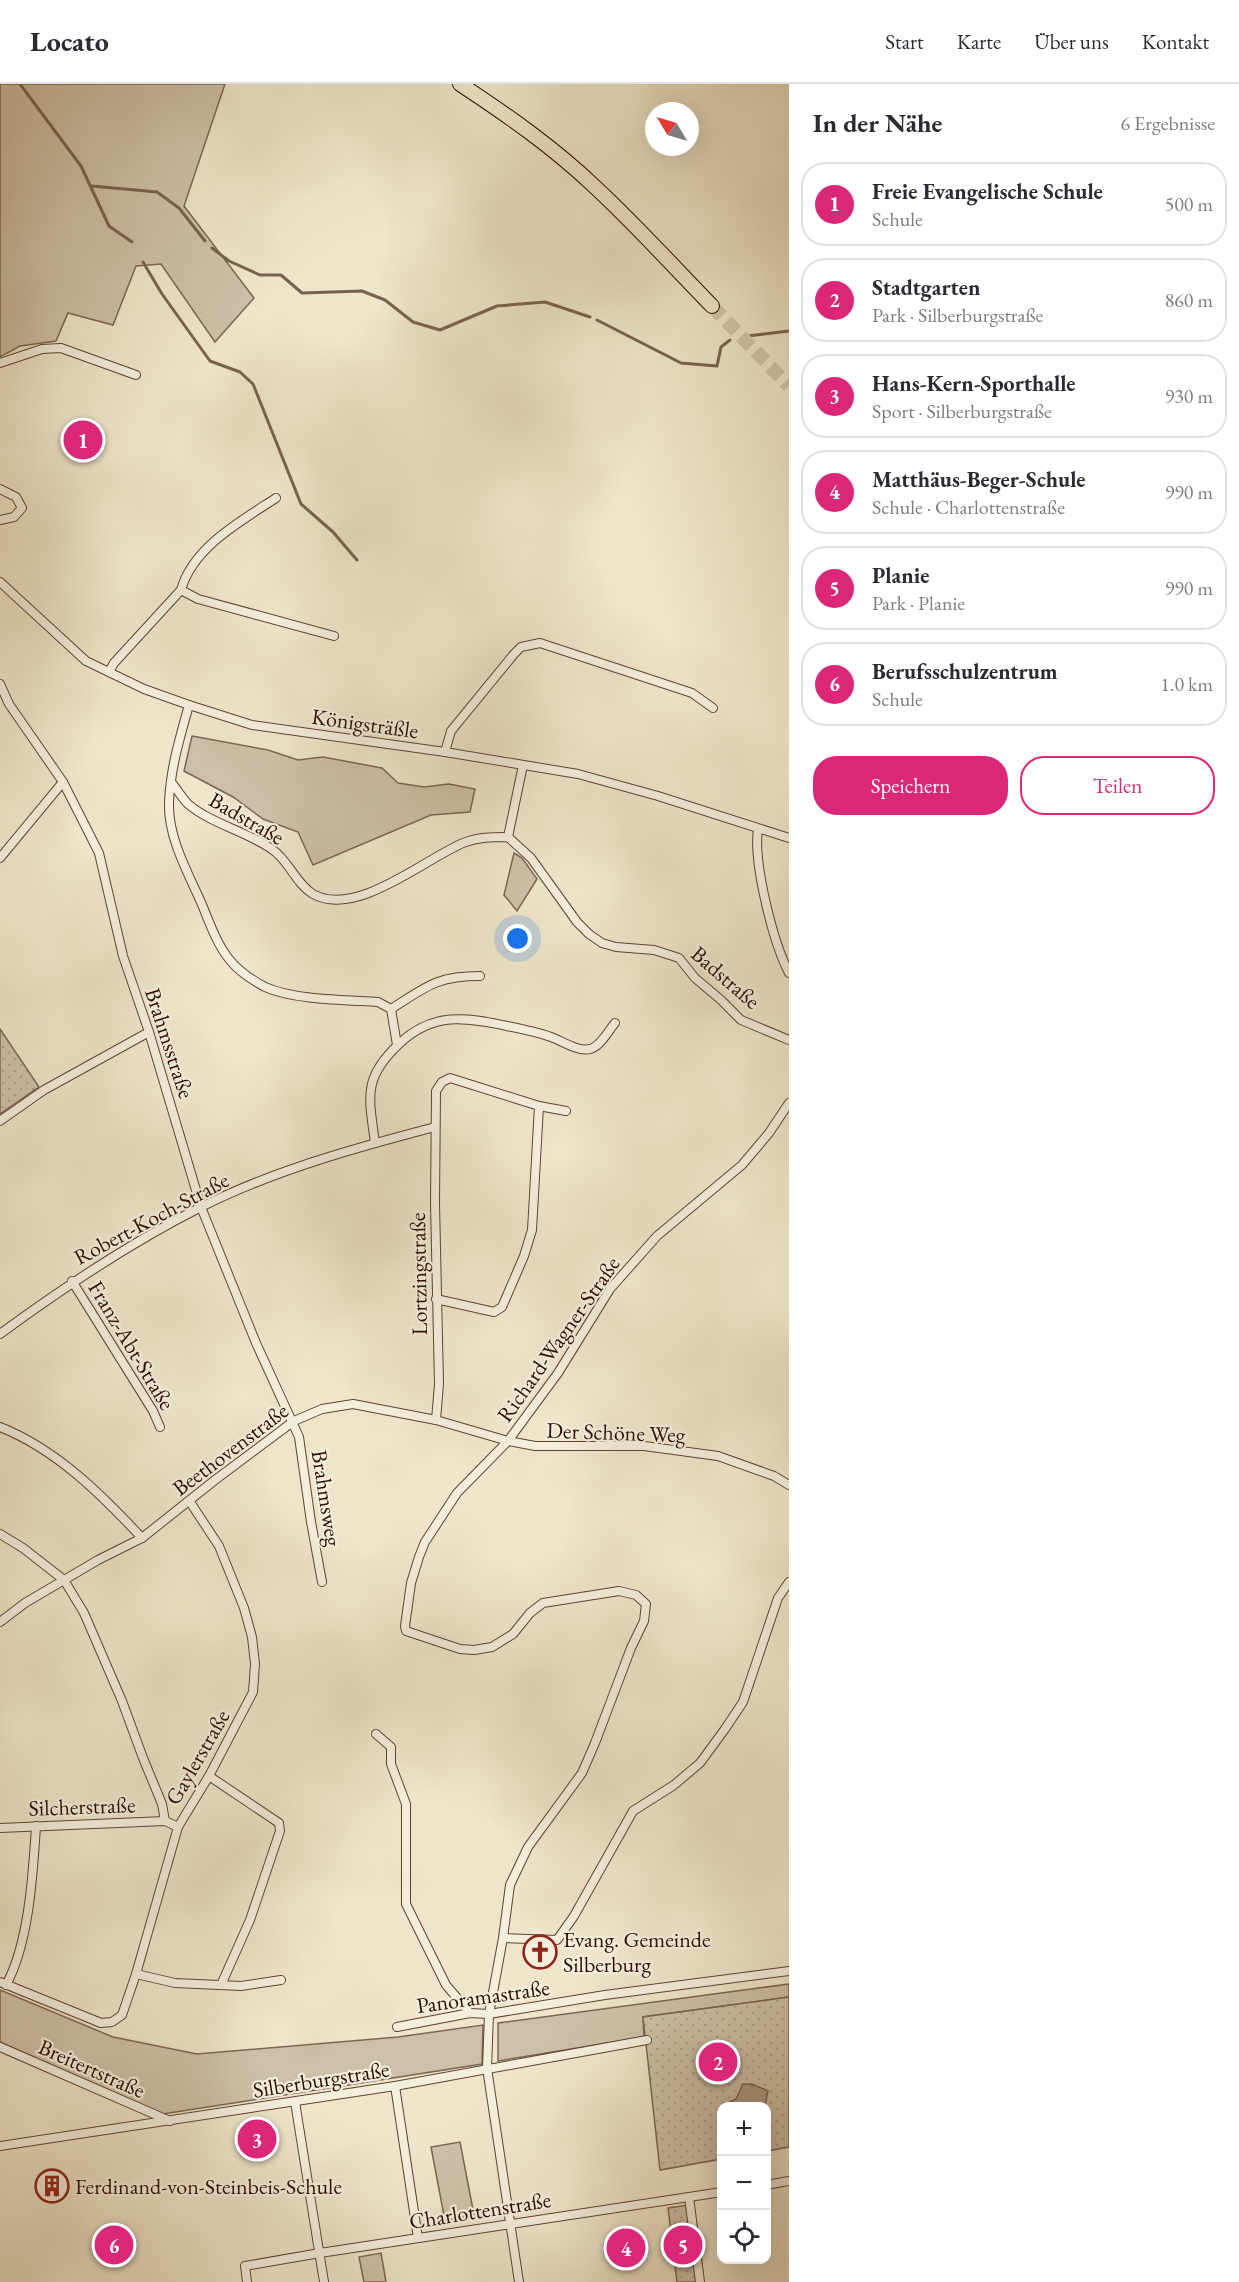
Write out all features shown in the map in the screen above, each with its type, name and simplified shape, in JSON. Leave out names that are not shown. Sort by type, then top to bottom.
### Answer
[{"type":"main road","points":[[460,84],[511,118],[572,166],[712,306]]},
{"type":"street","points":[[0,363],[42,349],[61,348],[136,375]]},
{"type":"street","points":[[0,489],[16,497],[22,508],[14,517],[0,520]]},
{"type":"street","points":[[109,672],[114,663],[181,590],[185,574],[222,534],[276,498]]},
{"type":"street","name":"Königsträßle","points":[[0,582],[80,656],[144,689],[189,705],[252,725],[445,752],[578,774],[658,796],[789,838]]},
{"type":"street","points":[[181,590],[198,600],[334,636]]},
{"type":"street","points":[[445,752],[451,731],[514,654],[521,647],[540,643],[692,693],[713,708]]},
{"type":"street","name":"Brahmsstraße","points":[[0,684],[9,704],[63,782],[99,853],[123,956],[149,1032],[201,1207],[256,1343],[294,1421]]},
{"type":"street","points":[[189,705],[177,748],[171,782],[170,822],[178,850],[216,937],[228,958],[238,969],[266,987],[286,994],[378,1002],[391,1009]]},
{"type":"street","points":[[508,837],[523,765]]},
{"type":"street","points":[[0,858],[63,782]]},
{"type":"street","name":"Badstraße","points":[[171,782],[186,802],[273,850],[288,864],[309,892],[328,900],[348,900],[360,896],[408,874],[464,843],[483,837],[508,837],[531,858],[577,922],[589,934],[602,943],[616,947],[654,950],[679,958],[695,978],[722,999],[741,1020],[789,1040]]},
{"type":"street","points":[[758,829],[756,842],[760,873],[774,930],[789,973]]},
{"type":"street","points":[[391,1009],[444,978],[480,976]]},
{"type":"street","points":[[391,1009],[397,1045]]},
{"type":"street","points":[[375,1143],[368,1096],[372,1077],[397,1045],[423,1026],[439,1020],[472,1018],[542,1034],[581,1049],[590,1049],[596,1046],[615,1023]]},
{"type":"street","points":[[0,1121],[44,1090],[149,1032]]},
{"type":"street","name":"Lortzingstraße","points":[[436,1420],[439,1384],[436,1299],[436,1091],[442,1082],[450,1078],[539,1106]]},
{"type":"street","name":"Richard-Wagner-Straße","points":[[503,1938],[510,1885],[528,1846],[582,1773],[631,1648],[644,1621],[646,1604],[636,1595],[619,1591],[543,1603],[530,1613],[513,1634],[492,1647],[474,1650],[460,1649],[409,1633],[405,1626],[411,1583],[425,1542],[458,1493],[508,1441],[558,1373],[610,1290],[657,1236],[742,1165],[769,1133],[789,1103]]},
{"type":"street","points":[[436,1299],[494,1312],[502,1307],[524,1256],[532,1230],[539,1106],[566,1112]]},
{"type":"street","name":"Robert-Koch-Straße","points":[[0,1334],[72,1281],[201,1207],[307,1163],[435,1127]]},
{"type":"street","name":"Franz-Abt-Straße","points":[[72,1281],[153,1411],[160,1427]]},
{"type":"street","name":"Beethovenstraße","points":[[0,1622],[64,1580],[142,1538],[294,1421],[322,1409],[353,1404],[436,1420],[508,1441]]},
{"type":"street","name":"Brahmsweg","points":[[294,1421],[299,1437],[322,1582]]},
{"type":"street","points":[[0,1427],[40,1448],[68,1468],[118,1512],[142,1538]]},
{"type":"street","name":"Der Schöne Weg","points":[[508,1441],[535,1446],[644,1446],[718,1456],[774,1476],[789,1485]]},
{"type":"street","name":"Gaylerstraße","points":[[3,1983],[100,2023],[112,2022],[122,2015],[178,1827],[209,1776],[253,1692],[255,1664],[252,1636],[244,1608],[219,1546],[190,1502]]},
{"type":"street","points":[[0,1534],[23,1548],[64,1580],[84,1613],[122,1701],[142,1758],[162,1804],[165,1821],[178,1827]]},
{"type":"street","points":[[519,2282],[487,2068],[489,2014],[503,1938],[557,1940],[574,1916],[633,1811],[674,1785],[700,1763],[742,1702],[778,1598],[789,1582]]},
{"type":"street","points":[[376,1734],[390,1747],[391,1764],[406,1804],[406,1904],[446,1985],[470,2013]]},
{"type":"street","points":[[209,1776],[279,1823],[280,1832],[250,1920],[221,1985]]},
{"type":"street","name":"Silcherstraße","points":[[0,1828],[165,1821]]},
{"type":"street","points":[[3,1983],[19,1957],[33,1874],[36,1826]]},
{"type":"street","name":"Panoramastraße","points":[[397,2027],[470,2013],[489,2014],[605,1995],[789,1971]]},
{"type":"street","points":[[136,1974],[175,1983],[241,1986],[281,1980]]},
{"type":"street","name":"Silberburgstraße","points":[[0,2146],[395,2086],[647,2040]]},
{"type":"street","name":"Breitertstraße","points":[[0,2047],[170,2121]]},
{"type":"street","points":[[395,2086],[418,2238]]},
{"type":"street","points":[[295,2102],[324,2282]]},
{"type":"street","points":[[771,2184],[789,2181]]},
{"type":"street","name":"Charlottenstraße","points":[[247,2282],[244,2266],[580,2212],[717,2193]]},
{"type":"street","points":[[689,2197],[700,2282]]},
{"type":"shaded area","points":[[0,84],[225,84],[184,206],[254,298],[215,342],[161,264],[136,266],[113,325],[68,313],[56,341],[20,346],[0,357]]},
{"type":"shaded area","points":[[192,736],[268,750],[298,760],[323,757],[382,768],[398,783],[424,787],[449,784],[475,789],[470,812],[431,815],[313,865],[298,832],[263,819],[233,797],[184,771]]},
{"type":"shaded area","points":[[514,853],[522,858],[537,879],[517,911],[504,895]]},
{"type":"shaded area","points":[[0,1029],[39,1087],[0,1114]]},
{"type":"shaded area","points":[[789,1984],[789,1997],[643,2017],[644,2037],[498,2061],[498,2023]]},
{"type":"shaded area","points":[[0,1990],[113,2037],[197,2054],[398,2037],[483,2025],[482,2064],[163,2114],[0,2042]]},
{"type":"shaded area","points":[[789,1997],[789,2147],[771,2150],[771,2102],[717,2102],[717,2160],[660,2170],[643,2017]]},
{"type":"shaded area","points":[[460,2142],[474,2215],[445,2221],[431,2147]]},
{"type":"shaded area","points":[[689,2205],[697,2282],[677,2282],[668,2208]]},
{"type":"shaded area","points":[[381,2253],[386,2282],[364,2282],[359,2257]]},
{"type":"water","points":[[743,2084],[752,2084],[768,2091],[766,2102],[729,2102],[736,2099]]},
{"type":"waterway","points":[[20,84],[81,166],[109,226],[132,242]]},
{"type":"waterway","points":[[92,186],[157,192],[179,208],[205,241]]},
{"type":"waterway","points":[[212,248],[229,261],[260,275],[281,275],[302,293],[362,291],[385,300],[413,322],[440,330],[497,306],[545,302],[590,317]]},
{"type":"waterway","points":[[143,262],[162,294],[210,361],[240,372],[253,384],[301,504],[333,532],[357,560]]},
{"type":"waterway","points":[[597,320],[681,363],[717,366],[721,347],[730,340]]},
{"type":"waterway","points":[[748,336],[789,331]]},
{"type":"tunnel","points":[[712,306],[789,386]]},
{"type":"place","name":"Freie Evangelische Schule","points":[[83,440]]},
{"type":"place","name":"Evang. Gemeinde Silberburg","points":[[540,1952]]},
{"type":"place","name":"Stadtgarten","points":[[718,2062]]},
{"type":"place","name":"Hans-Kern-Sporthalle","points":[[257,2139]]},
{"type":"place","name":"Ferdinand-von-Steinbeis-Schule","points":[[52,2186]]},
{"type":"place","name":"Berufsschulzentrum","points":[[114,2245]]},
{"type":"place","name":"Planie","points":[[683,2245]]},
{"type":"place","name":"Matthäus-Beger-Schule","points":[[626,2248]]}]
